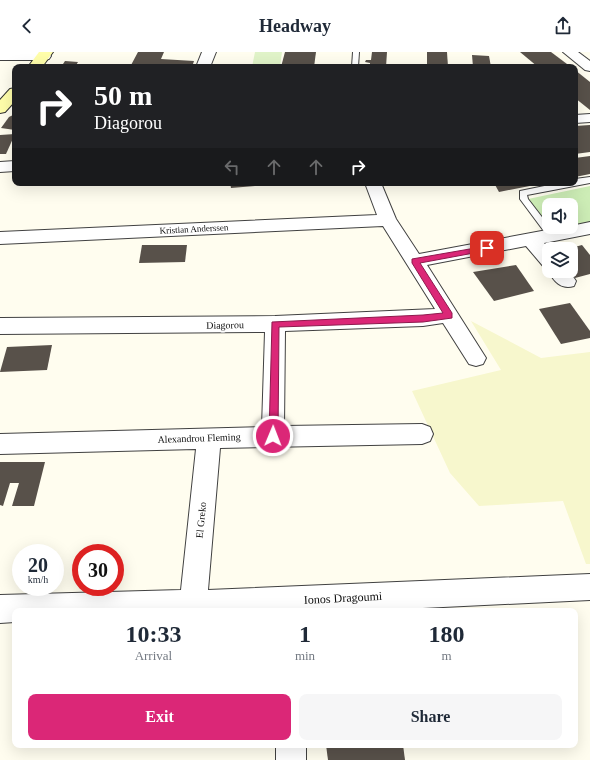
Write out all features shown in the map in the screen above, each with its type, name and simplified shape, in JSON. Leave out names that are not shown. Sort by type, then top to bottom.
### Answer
[{"type":"street","points":[[204,64],[209,52]]},
{"type":"street","points":[[570,52],[589,66]]},
{"type":"street","points":[[0,56],[45,54]]},
{"type":"street","points":[[37,64],[45,54]]},
{"type":"street","points":[[578,119],[590,118]]},
{"type":"street","points":[[0,168],[12,166]]},
{"type":"street","points":[[374,186],[388,220],[476,358]]},
{"type":"street","name":"Kristian Anderssen","points":[[0,238],[388,220]]},
{"type":"street","points":[[415,261],[590,228]]},
{"type":"street","points":[[531,240],[542,253]]},
{"type":"street","name":"Diagorou","points":[[0,326],[275,324],[423,318],[449,315]]},
{"type":"street","points":[[273,436],[275,324]]},
{"type":"street","name":"Alexandrou Fleming","points":[[0,444],[273,436],[422,434]]},
{"type":"street","name":"El Greko","points":[[193,603],[209,438]]},
{"type":"street","name":"Ionos Dragoumi","points":[[32,608],[193,603],[288,606],[590,587]]},
{"type":"street","name":"Ionos Dragoumi","points":[[0,609],[12,609]]},
{"type":"street","points":[[291,748],[291,760]]},
{"type":"lane","points":[[355,64],[356,52]]},
{"type":"lane","points":[[578,182],[590,180]]},
{"type":"lane","points":[[552,236],[524,199],[523,193],[557,186]]},
{"type":"green space","points":[[255,52],[282,52],[280,64],[253,64]]},
{"type":"green space","points":[[590,186],[590,223],[578,226],[578,198],[542,198],[542,218],[528,199]]},
{"type":"green space","points":[[471,321],[541,358],[590,352],[590,564],[586,564],[563,501],[479,506],[450,473],[412,391],[501,370]]},
{"type":"building","points":[[138,52],[164,52],[161,59],[194,61],[193,64],[132,64]]},
{"type":"building","points":[[285,52],[316,52],[314,64],[282,64]]},
{"type":"building","points":[[372,52],[387,52],[386,64],[370,64],[365,62],[366,60],[371,60]]},
{"type":"building","points":[[427,52],[447,52],[448,64],[427,64]]},
{"type":"building","points":[[520,52],[551,52],[567,64],[534,64]]},
{"type":"building","points":[[472,55],[489,56],[490,64],[473,64]]},
{"type":"building","points":[[65,61],[78,62],[77,64],[63,64]]},
{"type":"building","points":[[578,72],[590,82],[590,110],[578,100]]},
{"type":"building","points":[[12,116],[12,130],[1,128],[9,117]]},
{"type":"building","points":[[590,125],[590,152],[578,154],[578,126]]},
{"type":"building","points":[[12,134],[12,141],[6,154],[0,154],[0,135]]},
{"type":"building","points":[[590,156],[590,174],[578,176],[578,158]]},
{"type":"building","points":[[231,186],[255,186],[231,188]]},
{"type":"building","points":[[496,186],[530,186],[499,192]]},
{"type":"building","points":[[142,245],[187,245],[185,262],[139,263]]},
{"type":"building","points":[[582,245],[590,255],[590,274],[578,277],[578,246]]},
{"type":"building","points":[[516,265],[534,291],[494,301],[473,272]]},
{"type":"building","points":[[570,303],[590,331],[590,338],[561,344],[539,309]]},
{"type":"building","points":[[52,345],[47,370],[0,372],[7,347]]},
{"type":"building","points":[[0,462],[45,462],[34,506],[12,506],[19,483],[10,483],[3,506],[0,505]]},
{"type":"building","points":[[326,748],[403,748],[405,760],[328,760]]},
{"type":"route","points":[[273,436],[275,324],[423,318],[449,315],[415,261],[487,248]]}]
